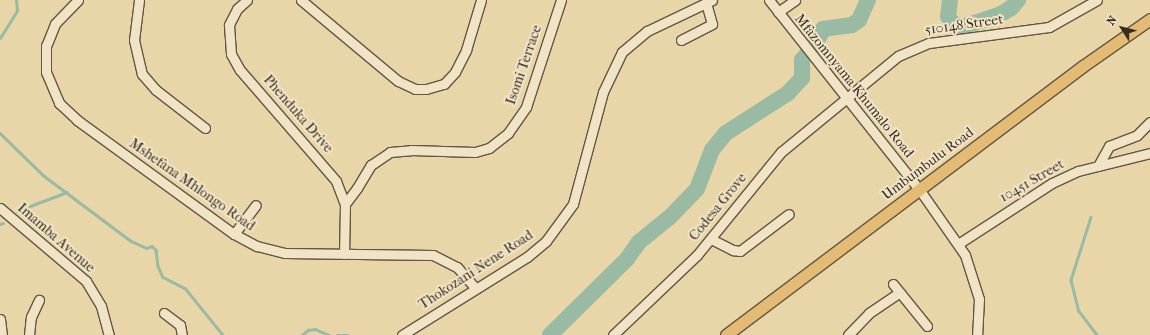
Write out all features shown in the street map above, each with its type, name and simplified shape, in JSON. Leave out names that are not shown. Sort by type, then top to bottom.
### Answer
[{"type":"main road","name":"Umbumbulu Road","points":[[726,335],[919,189],[1150,19]]},
{"type":"street","name":"Mshefana Mhlongo Road","points":[[78,0],[55,24],[46,46],[46,72],[59,103],[77,120],[234,234],[257,246],[285,254],[433,255],[457,267],[475,288]]},
{"type":"street","points":[[139,0],[134,40],[142,74],[156,90],[205,128]]},
{"type":"street","name":"Phenduka Drive","points":[[247,0],[237,9],[229,25],[231,54],[240,70],[328,170],[345,204],[344,254]]},
{"type":"street","points":[[301,0],[398,81],[415,89],[426,89],[444,84],[455,72],[466,50],[481,0]]},
{"type":"street","name":"Isomi Terrace","points":[[345,204],[371,165],[390,152],[411,150],[475,152],[489,148],[508,133],[526,107],[561,0]]},
{"type":"street","name":"Mfazomnyama Khumalo Road","points":[[769,0],[802,45],[919,189],[958,244],[968,262],[979,299],[977,335]]},
{"type":"street","points":[[778,12],[795,0]]},
{"type":"street","name":"510148 Street","points":[[846,98],[898,56],[913,48],[955,38],[1049,27],[1097,0]]},
{"type":"street","points":[[681,40],[712,24],[709,1]]},
{"type":"street","name":"Thokozani Nene Road","points":[[402,335],[537,249],[567,214],[577,192],[602,92],[622,52],[647,31],[709,1]]},
{"type":"street","name":"Codesa Grove","points":[[613,335],[711,239],[781,152],[846,98]]},
{"type":"street","points":[[1098,166],[1109,146],[1137,135],[1150,122]]},
{"type":"street","name":"10451 Street","points":[[958,244],[1052,183],[1098,166],[1150,153]]},
{"type":"street","points":[[234,234],[256,205]]},
{"type":"street","name":"Imamba Avenue","points":[[0,208],[86,281],[101,306],[109,335]]},
{"type":"street","points":[[711,239],[733,250],[740,251],[789,214]]},
{"type":"street","points":[[893,284],[927,326]]},
{"type":"street","points":[[850,334],[877,307],[900,292]]},
{"type":"street","points":[[29,335],[31,317],[39,300]]},
{"type":"street","points":[[164,313],[180,325],[182,335]]},
{"type":"street","points":[[0,319],[2,335]]},
{"type":"waterway","points":[[0,38],[17,11],[16,0]]},
{"type":"waterway","points":[[550,335],[627,259],[639,242],[669,218],[697,189],[712,150],[726,133],[788,93],[802,78],[802,60],[815,45],[823,29],[852,25],[859,20],[868,0]]},
{"type":"waterway","points":[[950,0],[948,16],[952,23],[962,27],[999,15],[1011,8],[1018,0]]},
{"type":"waterway","points":[[0,133],[43,175],[131,241],[147,248],[152,246],[156,250],[158,266],[163,277],[185,288],[223,335]]},
{"type":"waterway","points":[[17,211],[67,192]]},
{"type":"waterway","points":[[1091,217],[1071,280],[1079,311],[1097,335]]},
{"type":"waterway","points":[[302,335],[308,330],[315,329],[329,335]]},
{"type":"waterway","points":[[337,335],[348,335]]}]
